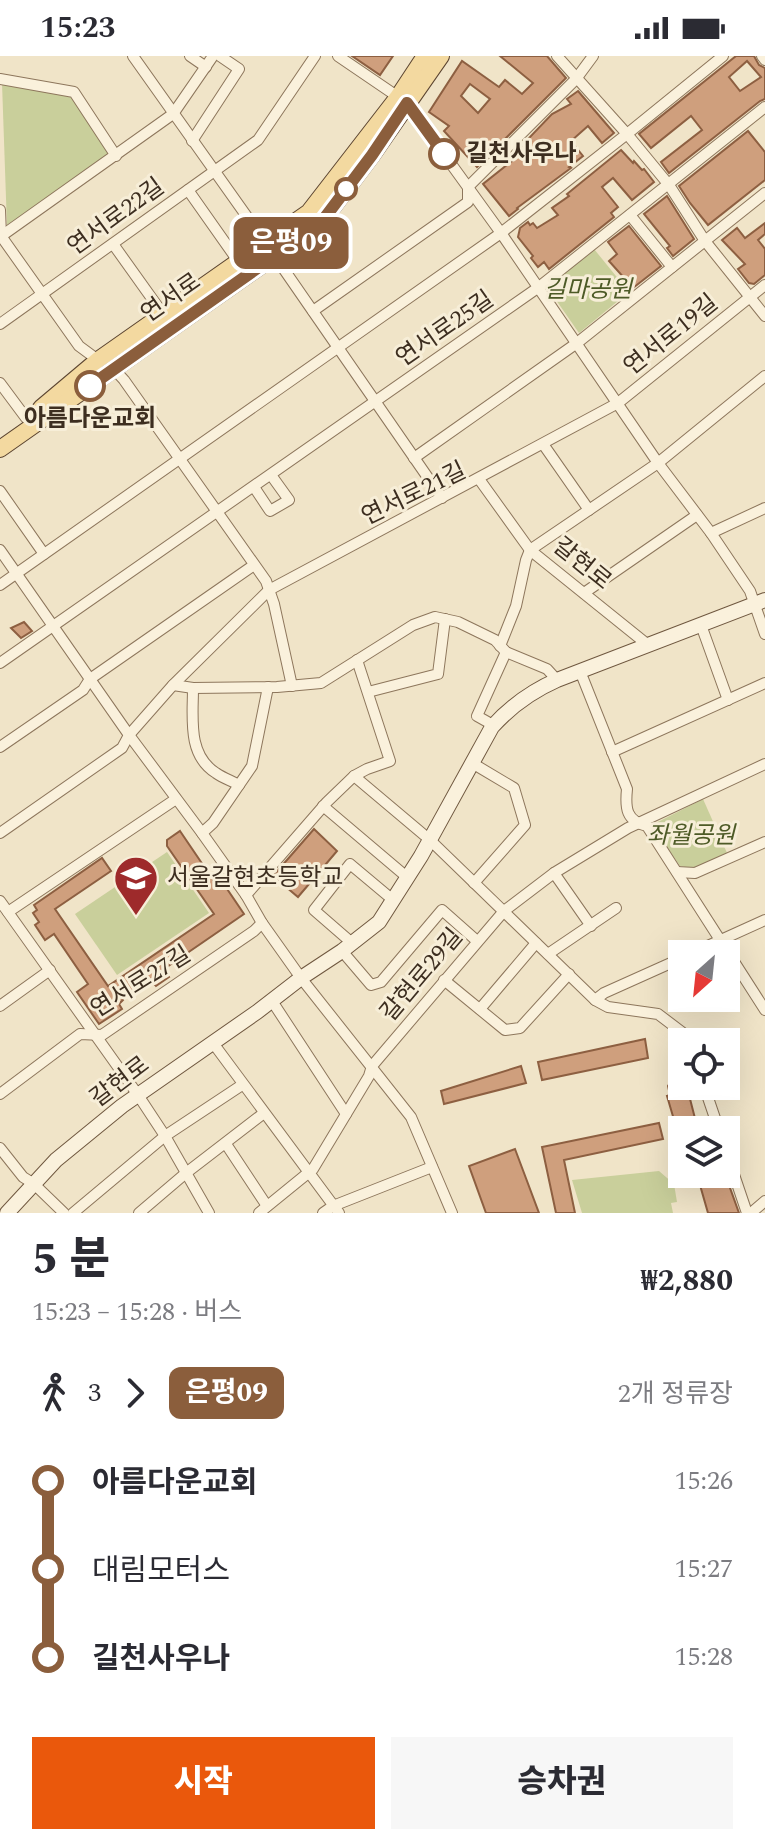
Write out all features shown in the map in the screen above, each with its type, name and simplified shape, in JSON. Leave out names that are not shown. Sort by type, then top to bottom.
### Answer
[{"type":"main road","name":"연서로","points":[[402,100],[425,56]]},
{"type":"main road","name":"연서로","points":[[0,449],[114,369],[270,248],[309,212],[441,56]]},
{"type":"main road","name":"연서로","points":[[0,436],[54,399],[98,360],[238,261],[270,248]]},
{"type":"main road","name":"갈현로","points":[[7,1213],[56,1160],[138,1095],[379,922],[430,840],[493,725],[506,711],[542,686],[760,602]]},
{"type":"street","points":[[133,56],[442,498]]},
{"type":"street","points":[[190,56],[206,67]]},
{"type":"street","name":"연서로22길","points":[[1,236],[173,114],[213,56]]},
{"type":"street","points":[[192,141],[239,69],[220,56]]},
{"type":"street","name":"연서로22길","points":[[0,324],[258,140],[315,56]]},
{"type":"street","points":[[338,56],[402,100],[468,187],[658,463],[760,602],[765,634]]},
{"type":"street","name":"연서로19길","points":[[557,56],[669,185],[705,241],[765,316]]},
{"type":"street","points":[[313,311],[468,202],[468,187],[576,79],[593,56]]},
{"type":"street","points":[[0,585],[501,233],[723,56]]},
{"type":"street","name":"연서로22길","points":[[0,79],[74,92],[116,156]]},
{"type":"street","points":[[539,287],[765,107]]},
{"type":"street","points":[[188,190],[238,261]]},
{"type":"street","points":[[630,215],[672,267],[765,193]]},
{"type":"street","points":[[0,210],[1,236],[79,346],[98,360]]},
{"type":"street","name":"연서로","points":[[113,244],[163,314]]},
{"type":"street","name":"연서로21길","points":[[414,458],[577,343],[672,267]]},
{"type":"street","points":[[750,298],[765,285]]},
{"type":"street","name":"연서로25길","points":[[271,475],[539,287]]},
{"type":"street","name":"연서로19길","points":[[618,403],[750,298]]},
{"type":"street","points":[[114,369],[266,581],[292,686]]},
{"type":"street","points":[[530,550],[658,463],[765,376]]},
{"type":"street","points":[[0,383],[26,418]]},
{"type":"street","points":[[479,479],[618,403]]},
{"type":"street","points":[[543,444],[589,510]]},
{"type":"street","points":[[0,663],[271,475],[289,500],[270,511],[254,487]]},
{"type":"street","name":"연서로21길","points":[[269,590],[479,479],[530,550]]},
{"type":"street","points":[[0,491],[44,554]]},
{"type":"street","points":[[711,533],[765,508]]},
{"type":"street","points":[[584,593],[697,515]]},
{"type":"street","points":[[0,550],[246,895],[301,978],[411,1117],[452,1213]]},
{"type":"street","name":"갈현로","points":[[493,725],[477,716],[503,649],[530,550],[648,645]]},
{"type":"street","points":[[0,747],[83,690],[90,679],[254,565]]},
{"type":"street","points":[[0,833],[122,748],[129,735],[173,685],[269,590]]},
{"type":"street","points":[[173,685],[193,688],[268,687],[321,683],[413,625],[435,617],[458,622],[495,640],[503,649],[547,669],[557,680]]},
{"type":"street","points":[[368,692],[438,674],[445,619]]},
{"type":"street","points":[[701,625],[728,700]]},
{"type":"street","points":[[246,895],[323,806],[354,776],[390,761],[357,660]]},
{"type":"street","points":[[580,671],[627,789],[625,804],[629,818],[647,826],[721,940],[765,920]]},
{"type":"street","points":[[612,752],[765,683]]},
{"type":"street","points":[[202,833],[213,823],[252,766],[268,687]]},
{"type":"street","points":[[193,688],[194,738],[200,759],[214,772],[239,785]]},
{"type":"street","points":[[472,763],[514,788],[525,825],[474,883]]},
{"type":"street","name":"갈현로29길","points":[[309,1174],[369,1076],[372,1066],[504,911],[554,873],[637,824],[765,764]]},
{"type":"street","points":[[354,776],[430,840],[595,1000],[608,1007],[658,1014],[676,1028]]},
{"type":"street","points":[[8,912],[176,799]]},
{"type":"street","points":[[323,806],[408,878]]},
{"type":"street","points":[[677,872],[695,873],[763,843]]},
{"type":"street","points":[[393,900],[350,864],[314,910],[347,947],[371,985],[381,982],[442,910],[477,941]]},
{"type":"street","points":[[554,873],[591,926]]},
{"type":"street","points":[[0,901],[138,1095],[209,1213]]},
{"type":"street","points":[[548,954],[616,908]]},
{"type":"street","name":"연서로27길","points":[[0,1094],[80,1034],[102,1035],[262,923]]},
{"type":"street","points":[[480,1009],[536,943]]},
{"type":"street","points":[[595,1000],[668,965]]},
{"type":"street","points":[[740,969],[764,1006]]},
{"type":"street","points":[[0,1006],[50,970]]},
{"type":"street","points":[[444,980],[505,1030],[520,1028],[569,974]]},
{"type":"street","points":[[272,1001],[346,1114]]},
{"type":"street","points":[[213,1043],[336,1209]]},
{"type":"street","points":[[73,1213],[165,1136],[242,1085]]},
{"type":"street","points":[[139,1213],[264,1113]]},
{"type":"street","points":[[226,1144],[263,1210],[309,1174]]},
{"type":"street","points":[[0,1148],[23,1177],[64,1213]]},
{"type":"street","points":[[323,1213],[432,1167]]},
{"type":"street","points":[[740,1188],[749,1213],[765,1201]]},
{"type":"green space","points":[[2,83],[70,96],[110,155],[7,227]]},
{"type":"green space","name":"길마공원","points":[[594,249],[629,292],[579,333],[547,287]]},
{"type":"green space","name":"좌월공원","points":[[703,799],[727,853],[694,869],[680,866],[652,825]]},
{"type":"green space","points":[[167,852],[209,913],[117,975],[75,914]]},
{"type":"green space","points":[[659,1171],[668,1179],[668,1188],[675,1188],[677,1202],[671,1203],[673,1213],[582,1213],[572,1180]]},
{"type":"building","points":[[352,56],[393,56],[380,75]]},
{"type":"building","points":[[500,56],[547,56],[566,78],[477,167],[444,131],[449,126],[429,112],[462,61],[499,87],[505,80],[522,94],[533,83]],"holes":[[[470,84],[490,99],[478,113],[461,96]]]},
{"type":"building","points":[[736,56],[754,56],[765,68],[765,99],[669,173],[661,162],[702,130],[691,116],[651,148],[639,134]],"holes":[[[747,61],[761,77],[740,91],[729,77]]]},
{"type":"building","points":[[578,91],[614,133],[602,143],[588,126],[571,141],[583,156],[509,216],[483,184],[512,161],[509,157],[531,141],[529,138],[552,114],[571,104],[567,99]]},
{"type":"building","points":[[748,131],[765,152],[765,180],[708,225],[679,186]]},
{"type":"building","points":[[621,150],[654,182],[632,200],[613,178],[602,187],[618,207],[611,213],[614,217],[549,269],[544,262],[538,267],[518,237],[520,228],[528,222],[537,228],[558,215],[552,208]]},
{"type":"building","points":[[667,196],[694,239],[673,256],[667,248],[670,246],[644,214]]},
{"type":"building","points":[[765,223],[765,234],[758,240],[765,249],[765,275],[754,284],[749,283],[738,269],[745,264],[722,240],[737,228],[745,238]]},
{"type":"building","points":[[629,226],[661,266],[633,288],[609,261],[617,254],[608,242]]},
{"type":"building","points":[[24,622],[32,631],[21,638],[11,628]]},
{"type":"building","points":[[314,829],[337,851],[298,897],[273,876]]},
{"type":"building","points":[[180,831],[218,887],[223,883],[244,914],[164,969],[169,977],[156,986],[150,979],[122,998],[119,1004],[122,1009],[99,1024],[77,992],[88,984],[54,934],[45,940],[35,925],[39,922],[33,913],[37,910],[34,905],[102,858],[111,871],[55,909],[108,986],[214,914],[167,846],[167,840]]},
{"type":"building","points":[[645,1039],[648,1058],[542,1080],[538,1062]]},
{"type":"building","points":[[521,1066],[526,1083],[444,1104],[441,1091]]},
{"type":"building","points":[[668,1100],[690,1100],[694,1116],[673,1116]]},
{"type":"building","points":[[659,1123],[663,1139],[564,1160],[575,1213],[556,1213],[542,1147]]},
{"type":"building","points":[[515,1149],[539,1213],[486,1213],[469,1166]]},
{"type":"building","points":[[701,1188],[730,1188],[739,1213],[708,1213]]},
{"type":"bus line","name":"은평09","points":[[90,386],[320,224],[407,103],[444,154]]},
{"type":"place","name":"길천사우나","points":[[444,154]]},
{"type":"place","name":"아름다운교회","points":[[90,386]]},
{"type":"place","name":"서울갈현초등학교","points":[[136,917]]}]
